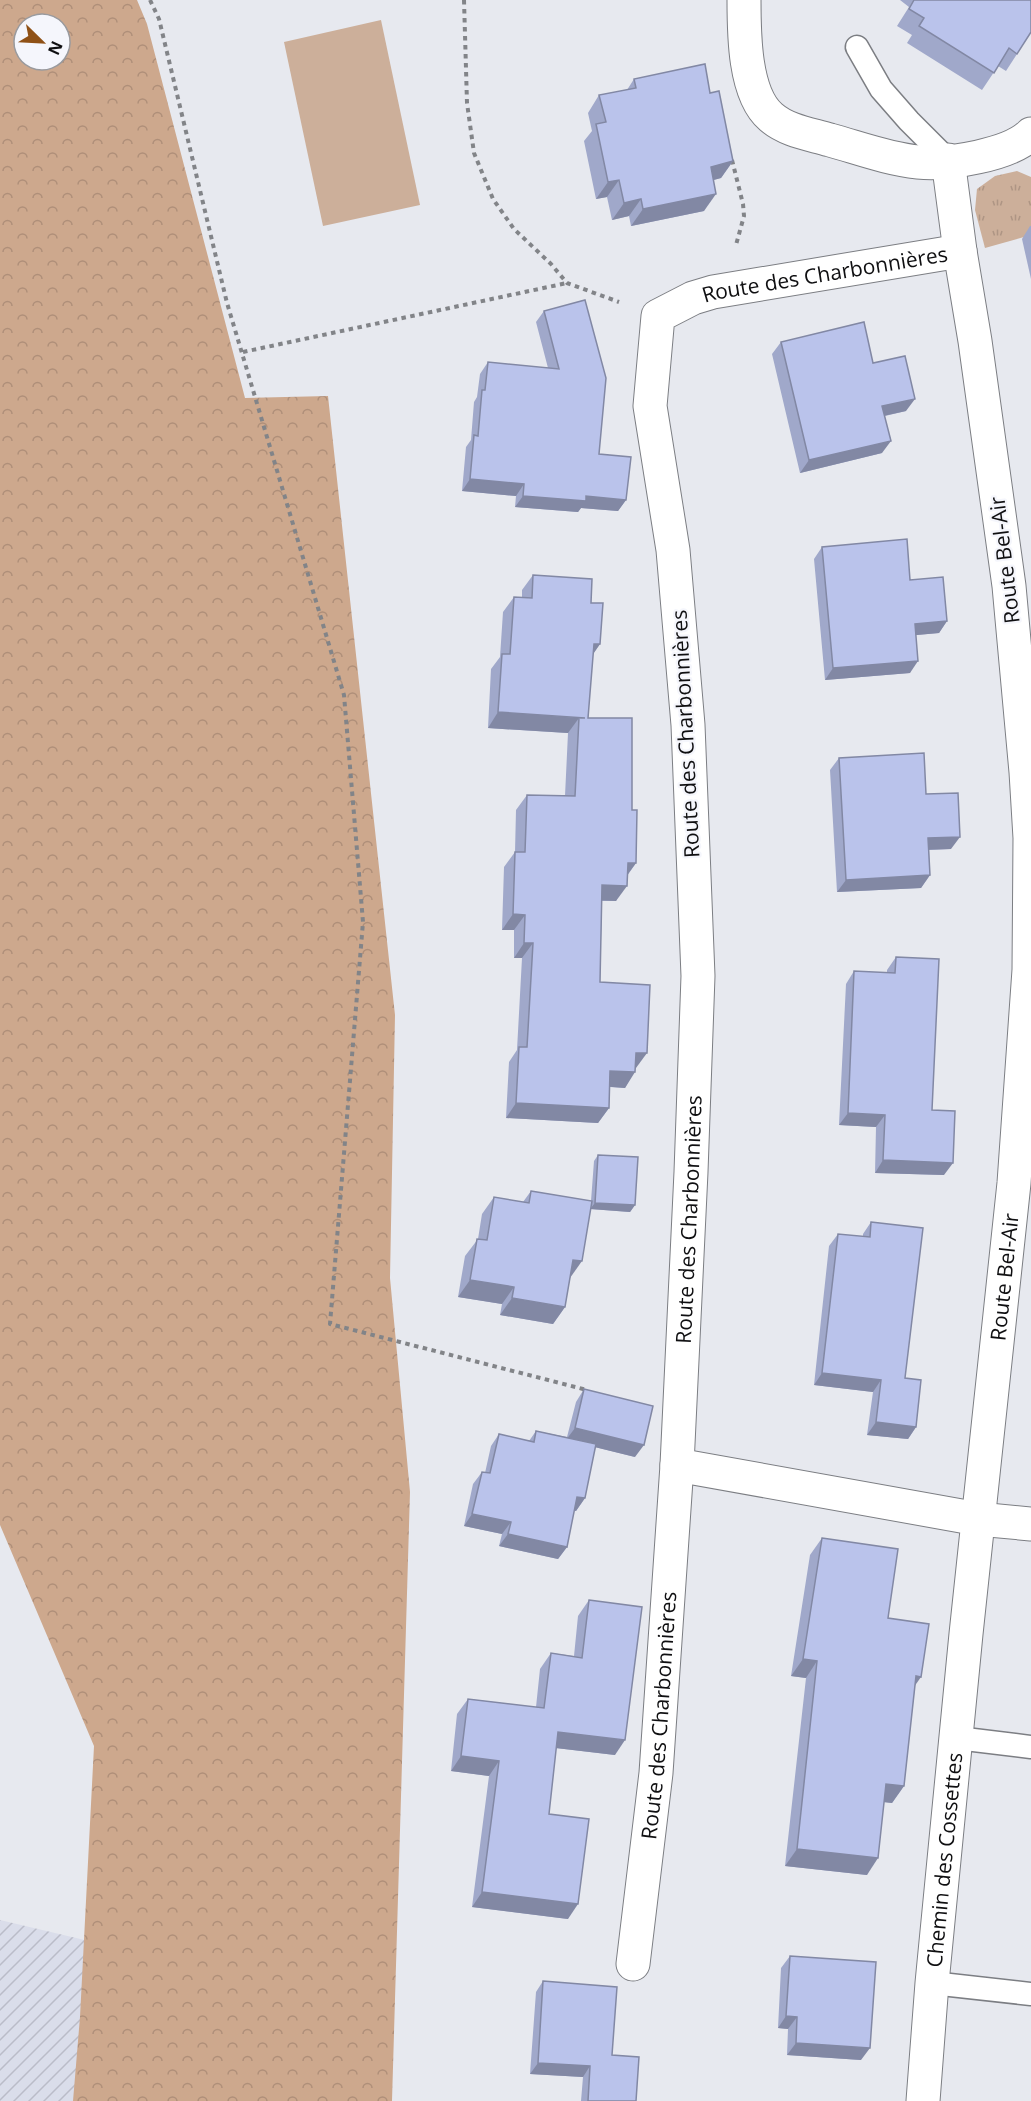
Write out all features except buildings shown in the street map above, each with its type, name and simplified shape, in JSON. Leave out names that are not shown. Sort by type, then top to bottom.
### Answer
[{"type":"street","points":[[744,0],[743,38],[753,90],[769,116],[788,128],[889,157],[920,162],[993,155],[1026,139],[1031,134]]},
{"type":"street","name":"Route Bel-Air","points":[[948,160],[1009,586],[1030,838],[1029,970],[1014,1183],[978,1519]]},
{"type":"street","name":"Route des Charbonnières","points":[[633,1964],[656,1773],[677,1465],[698,976],[688,725],[674,561],[650,406],[658,316],[693,298],[713,292],[960,250]]},
{"type":"street","points":[[677,1465],[978,1519],[1031,1524]]},
{"type":"street","name":"Chemin des Cossettes","points":[[923,2101],[932,1983],[978,1519]]},
{"type":"lane","points":[[857,47],[881,89],[909,122],[948,160]]},
{"type":"lane","name":"Chemin des Cossettes","points":[[957,1738],[1031,1747]]},
{"type":"lane","name":"Chemin des Cossettes","points":[[932,1983],[1031,1994]]},
{"type":"path","points":[[150,0],[159,19],[227,303],[344,695],[363,922],[330,1324],[590,1391]]},
{"type":"path","points":[[464,0],[467,103],[474,153],[493,199],[514,229],[551,264],[567,283],[658,316]]},
{"type":"path","points":[[713,292],[735,247],[744,216],[732,158]]},
{"type":"path","points":[[243,352],[567,283]]},
{"type":"shaded area","points":[[0,1920],[93,1942],[92,2101],[0,2101]]},
{"type":"green space","points":[[0,0],[137,0],[147,24],[245,398],[328,396],[395,1015],[390,1278],[410,1492],[392,2101],[73,2101],[80,2017],[94,1746],[0,1525]]},
{"type":"green space","points":[[381,20],[420,205],[323,226],[284,42]]},
{"type":"green space","points":[[1017,171],[1031,177],[1031,235],[985,248],[975,210],[977,189],[995,176]]}]
